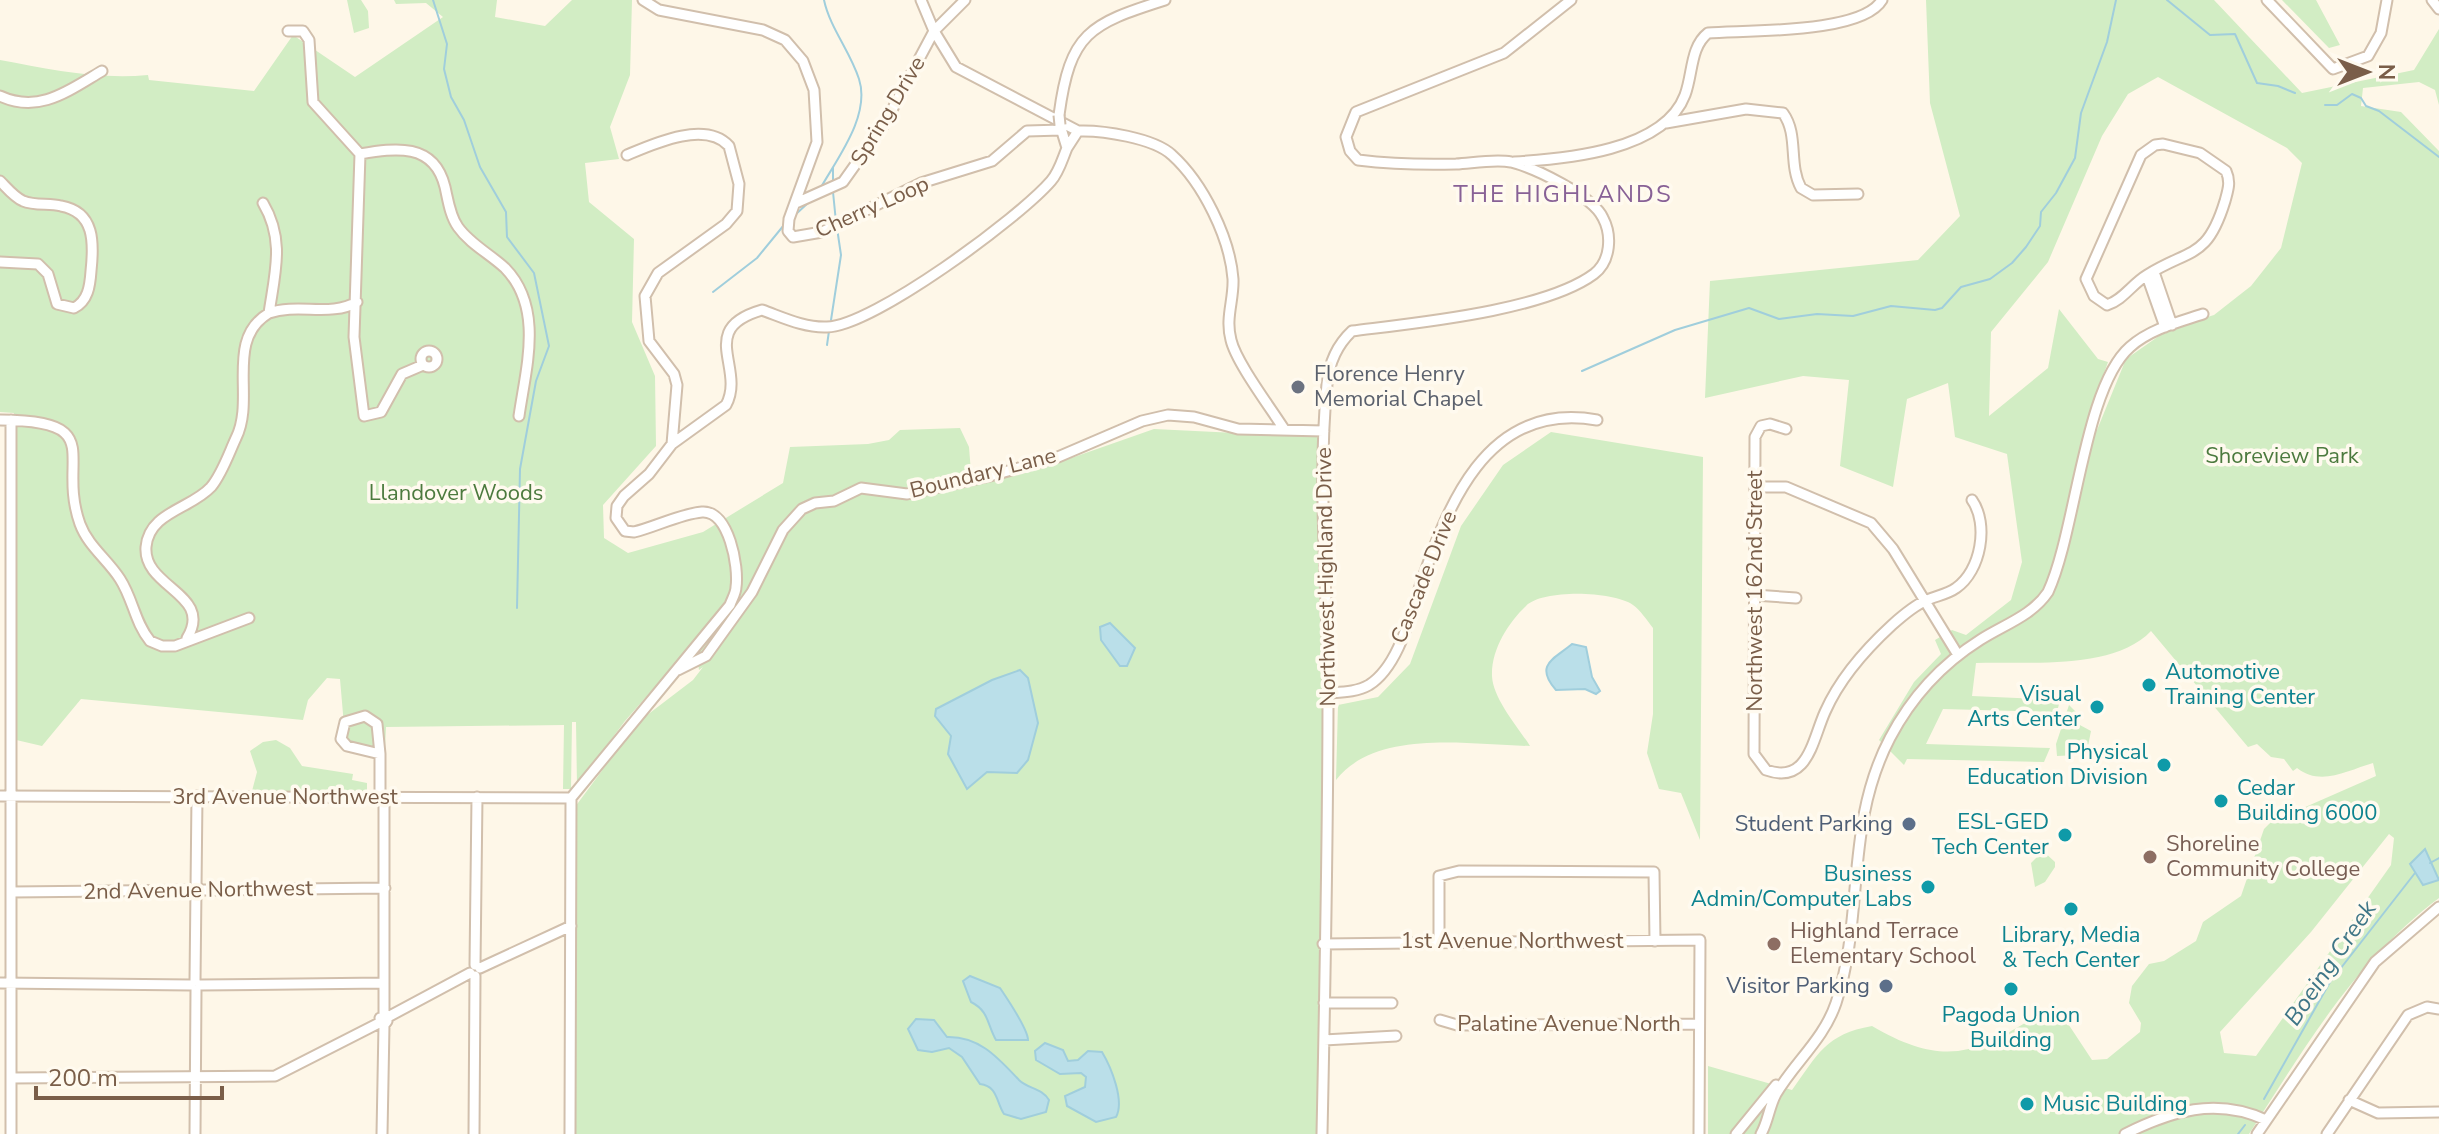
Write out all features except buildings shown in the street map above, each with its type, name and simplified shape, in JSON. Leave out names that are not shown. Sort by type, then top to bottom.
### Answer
[{"type":"street","name":"Cherry Loop","points":[[643,0],[659,10],[763,30],[785,40],[803,61],[814,90],[817,142],[789,219],[789,235],[822,232],[921,183],[992,161],[1027,131],[1060,123]]},
{"type":"street","points":[[921,0],[934,31],[956,67],[1078,131],[1122,135],[1170,153],[1194,181],[1229,250],[1233,283],[1227,322],[1232,344],[1284,429]]},
{"type":"street","name":"Spring Drive","points":[[796,203],[843,182],[885,123],[934,31],[965,0]]},
{"type":"street","points":[[1067,148],[1060,123],[1070,59],[1085,38],[1103,24],[1165,0]]},
{"type":"street","name":"Northwest Highland Drive","points":[[1322,1134],[1328,693],[1324,431],[1327,380],[1340,342],[1352,331],[1471,315],[1569,288],[1597,272],[1608,252],[1609,233],[1597,206],[1585,196],[1511,162],[1404,165],[1358,160],[1350,151],[1346,137],[1356,112],[1504,53],[1571,0]]},
{"type":"street","points":[[1666,123],[1685,97],[1695,49],[1708,33],[1845,24],[1877,9],[1882,0]]},
{"type":"street","points":[[2267,0],[2333,69],[2368,56],[2381,33],[2387,0]]},
{"type":"street","points":[[2432,0],[2439,9]]},
{"type":"street","points":[[288,31],[303,31],[309,40],[316,108],[360,154],[355,358],[364,416],[381,412],[402,374],[423,365]]},
{"type":"street","points":[[0,96],[20,102],[45,102],[102,71]]},
{"type":"street","points":[[1511,162],[1573,158],[1604,151],[1666,123],[1746,109],[1783,113],[1792,125],[1793,165],[1801,188],[1813,195],[1858,194]]},
{"type":"street","points":[[672,444],[726,405],[730,397],[725,353],[728,332],[736,321],[762,310],[808,325],[829,327],[851,321],[942,270],[1010,219],[1049,183],[1078,131]]},
{"type":"street","points":[[627,155],[678,137],[715,137],[729,146],[739,184],[737,211],[726,224],[658,273],[645,296],[649,341],[674,374],[677,385],[672,444]]},
{"type":"street","points":[[2163,144],[2200,153],[2219,164],[2229,178],[2214,231],[2188,257],[2150,274],[2115,303],[2107,305],[2094,296],[2086,279],[2146,149],[2163,144]]},
{"type":"street","points":[[360,154],[401,148],[427,157],[440,171],[457,227],[500,264],[518,285],[526,303],[529,334],[519,416]]},
{"type":"street","points":[[0,181],[23,201],[61,206],[79,213],[92,231],[89,289],[82,303],[74,308],[57,304],[48,274],[38,264],[0,262]]},
{"type":"street","points":[[263,203],[275,229],[279,248],[269,313]]},
{"type":"street","points":[[2150,274],[2169,326]]},
{"type":"street","points":[[187,638],[193,624],[191,606],[152,569],[146,554],[147,538],[157,523],[214,483],[241,425],[246,341],[256,323],[269,313],[338,309],[357,302]]},
{"type":"street","points":[[1761,1134],[1776,1095],[1818,1038],[1836,1002],[1862,815],[1876,768],[1905,713],[1930,681],[1958,655],[2031,611],[2044,597],[2053,578],[2110,373],[2130,346],[2169,326],[2203,314]]},
{"type":"street","name":"Boundary Lane","points":[[675,671],[706,656],[752,592],[783,530],[802,509],[815,503],[834,501],[861,488],[907,494],[990,476],[1058,457],[1142,421],[1168,415],[1194,417],[1238,429],[1324,431]]},
{"type":"street","name":"Cascade Drive","points":[[1328,693],[1361,689],[1386,668],[1407,627],[1441,528],[1473,470],[1507,436],[1523,426],[1555,418],[1597,420]]},
{"type":"street","points":[[11,1134],[12,892],[4,756],[5,420],[50,422],[66,435],[73,453],[76,511],[85,537],[122,583],[150,641],[168,647],[249,618]]},
{"type":"street","name":"Northwest 162nd Street","points":[[1786,429],[1770,424],[1758,430],[1754,754],[1759,765],[1775,773],[1799,770],[1827,708],[1846,677],[1893,625],[1923,602]]},
{"type":"street","name":"Boundary Lane","points":[[571,798],[730,605],[737,586],[725,528],[708,513],[634,532],[625,531],[616,518],[617,506],[624,496],[649,474],[672,444]]},
{"type":"street","points":[[1756,487],[1786,487],[1871,523],[1893,549],[1958,655]]},
{"type":"street","points":[[1923,602],[1956,588],[1973,564],[1982,528],[1979,510],[1972,500]]},
{"type":"street","points":[[1754,595],[1796,598]]},
{"type":"street","points":[[380,754],[344,744],[340,735],[343,724],[350,718],[372,718],[379,730],[382,797],[385,888],[382,1134]]},
{"type":"street","name":"3rd Avenue Northwest","points":[[5,796],[571,798]]},
{"type":"street","points":[[195,1134],[197,796]]},
{"type":"street","points":[[474,1134],[477,797]]},
{"type":"street","points":[[570,1134],[571,798]]},
{"type":"street","points":[[1439,941],[1439,876],[1459,871],[1654,872],[1655,941]]},
{"type":"street","name":"2nd Avenue Northwest","points":[[12,892],[385,888]]},
{"type":"street","points":[[2257,1134],[2375,962],[2439,907]]},
{"type":"street","points":[[11,1078],[275,1076],[475,970],[571,926]]},
{"type":"street","name":"1st Avenue Northwest","points":[[1323,944],[1700,940],[1699,1024]]},
{"type":"street","points":[[0,983],[384,983]]},
{"type":"street","points":[[1324,1003],[1392,1003]]},
{"type":"street","points":[[2327,1134],[2402,1022],[2417,1010],[2439,1009]]},
{"type":"street","name":"Palatine Avenue North","points":[[1440,1020],[1457,1025],[1699,1024]]},
{"type":"street","points":[[1699,1024],[1699,1134]]},
{"type":"street","points":[[1324,1040],[1396,1036]]},
{"type":"street","points":[[1736,1134],[1800,1054],[1818,1038]]},
{"type":"street","points":[[2349,1100],[2378,1113],[2439,1112]]},
{"type":"street","points":[[2125,1134],[2149,1122],[2199,1108],[2232,1109],[2266,1120]]},
{"type":"green space","points":[[347,0],[361,0],[368,11],[369,28],[354,33]]},
{"type":"green space","name":"Llandover Woods","points":[[394,0],[497,0],[495,17],[545,26],[572,0],[632,0],[630,75],[610,127],[619,159],[585,163],[589,202],[634,239],[632,322],[655,376],[656,446],[603,505],[604,538],[628,553],[703,532],[783,483],[790,447],[868,444],[889,440],[900,430],[960,428],[969,447],[972,485],[1040,469],[1154,429],[1319,437],[1324,451],[1320,1134],[576,1134],[575,807],[638,722],[693,680],[703,667],[699,670],[695,641],[625,721],[577,785],[576,722],[572,722],[571,789],[563,789],[564,725],[386,727],[385,748],[353,743],[345,737],[340,679],[327,678],[308,700],[303,720],[81,699],[42,746],[12,739],[14,413],[0,412],[0,60],[74,73],[148,75],[149,80],[254,91],[293,35],[355,77],[443,17],[426,3],[396,4]]},
{"type":"green space","name":"Shoreview Park","points":[[1926,0],[2214,0],[2302,93],[2414,70],[2439,29],[2439,105],[2435,90],[2419,82],[2363,88],[2361,106],[2401,112],[2439,151],[2439,898],[2381,950],[2357,978],[2312,1038],[2249,1134],[1708,1134],[1708,1066],[1792,1090],[1833,1040],[1872,1026],[1924,1049],[1946,1052],[1967,1050],[2008,1033],[2055,1004],[2092,1060],[2107,1059],[2140,1032],[2141,1023],[2129,1003],[2132,986],[2149,964],[2164,961],[2196,941],[2203,922],[2241,896],[2264,829],[2271,822],[2376,776],[2373,763],[2325,777],[2306,774],[2297,768],[2293,771],[2284,759],[2271,757],[2257,744],[2248,747],[2151,631],[2135,644],[2093,658],[2044,663],[1976,663],[1972,696],[2060,700],[2057,712],[1943,709],[1926,744],[2050,748],[2044,762],[1907,759],[1904,765],[1879,740],[1914,682],[1941,654],[1935,640],[1952,630],[1966,635],[2011,600],[2022,562],[2007,454],[1955,437],[1948,383],[1907,399],[1893,487],[1840,466],[1849,380],[1803,376],[1705,398],[1710,281],[1918,260],[1960,216],[1930,103]],"holes":[[[2158,77],[2287,148],[2302,163],[2281,248],[2251,286],[2214,315],[2169,329],[2126,359],[2097,430],[2085,427],[2108,362],[2098,359],[2059,309],[2048,368],[1989,416],[1991,332],[2048,262],[2102,136],[2128,94]],[[2389,834],[2394,838],[2391,865],[2256,1056],[2224,1053],[2220,1032],[2311,932]]]},
{"type":"green space","points":[[2282,0],[2316,0],[2340,45],[2329,48]]},
{"type":"green space","points":[[1551,432],[1703,457],[1700,840],[1681,793],[1659,789],[1647,753],[1653,714],[1653,628],[1633,605],[1610,597],[1578,594],[1535,601],[1519,613],[1502,638],[1492,666],[1493,685],[1501,703],[1530,746],[1426,743],[1399,746],[1375,753],[1354,764],[1336,780],[1338,705],[1378,697],[1410,664],[1461,526],[1503,465]]},
{"type":"green space","points":[[2069,705],[2079,715],[2078,724],[2091,731],[2087,751],[2079,755],[2057,756],[2056,744]]},
{"type":"green space","points":[[276,740],[290,748],[302,766],[353,774],[352,780],[367,783],[367,794],[252,791],[257,772],[250,751],[263,742]]},
{"type":"green space","points":[[2043,851],[2055,862],[2055,867],[2045,882],[2035,887],[2031,863]]},
{"type":"water","points":[[1110,623],[1135,648],[1127,666],[1120,666],[1101,640],[1100,627]]},
{"type":"water","points":[[1572,644],[1586,647],[1592,677],[1600,691],[1596,694],[1585,689],[1556,690],[1549,681],[1549,662]]},
{"type":"water","points":[[1020,670],[1028,678],[1038,723],[1028,760],[1017,773],[987,772],[967,789],[948,754],[951,736],[935,716],[936,709],[992,680]]},
{"type":"water","points":[[2425,849],[2439,880],[2423,885],[2410,864]]},
{"type":"water","points":[[970,976],[1000,988],[1028,1040],[996,1040],[984,1014],[971,1002],[963,981]]},
{"type":"water","points":[[916,1019],[934,1020],[947,1037],[969,1040],[988,1050],[1023,1083],[1046,1096],[1049,1100],[1046,1112],[1021,1119],[1004,1114],[993,1091],[980,1084],[962,1057],[949,1048],[932,1052],[918,1050],[908,1029]]},
{"type":"water","points":[[1045,1043],[1063,1050],[1068,1061],[1078,1060],[1088,1051],[1102,1052],[1118,1093],[1116,1117],[1096,1122],[1067,1106],[1065,1096],[1085,1087],[1086,1077],[1081,1073],[1060,1074],[1036,1060],[1035,1051]]},
{"type":"waterway","points":[[433,0],[447,44],[444,69],[451,97],[464,120],[480,167],[506,212],[507,237],[534,273],[549,346],[536,381],[520,469],[517,608]]},
{"type":"waterway","points":[[820,189],[850,137],[860,108],[861,93],[859,79],[824,0]]},
{"type":"waterway","points":[[1582,371],[1675,330],[1749,308],[1779,319],[1817,314],[1853,316],[1891,306],[1935,310],[1942,308],[1961,287],[1990,279],[2012,263],[2026,247],[2040,226],[2041,212],[2056,193],[2075,158],[2081,113],[2107,42],[2116,0]]},
{"type":"waterway","name":"Boeing Creek","points":[[2167,0],[2210,35],[2235,34],[2257,83],[2278,86],[2295,93]]},
{"type":"waterway","name":"Boeing Creek","points":[[2325,105],[2337,105],[2352,94],[2361,98],[2366,106],[2379,111],[2439,157]]},
{"type":"waterway","points":[[833,168],[833,182]]},
{"type":"waterway","points":[[833,192],[836,222]]},
{"type":"waterway","points":[[795,215],[808,203]]},
{"type":"waterway","points":[[713,292],[757,258],[784,225]]},
{"type":"waterway","points":[[831,320],[841,255],[837,228]]},
{"type":"waterway","points":[[827,345],[829,331]]},
{"type":"waterway","name":"Boeing Creek","points":[[2430,863],[2439,858]]},
{"type":"waterway","name":"Boeing Creek","points":[[2264,1099],[2330,982],[2415,873]]},
{"type":"waterway","name":"Boeing Creek","points":[[2238,1134],[2245,1125]]},
{"type":"place","name":"Florence Henry Memorial Chapel","points":[[1298,387]]},
{"type":"place","name":"Automotive Training Center","points":[[2149,685]]},
{"type":"place","name":"Visual Arts Center","points":[[2097,707]]},
{"type":"place","name":"Physical Education Division","points":[[2164,765]]},
{"type":"place","name":"Cedar Building 6000","points":[[2221,801]]},
{"type":"place","name":"Student Parking","points":[[1909,824]]},
{"type":"place","name":"ESL-GED Tech Center","points":[[2065,835]]},
{"type":"place","name":"Shoreline Community College","points":[[2150,857]]},
{"type":"place","name":"Business Admin/Computer Labs","points":[[1928,887]]},
{"type":"place","name":"Library, Media & Tech Center","points":[[2071,909]]},
{"type":"place","name":"Highland Terrace Elementary School","points":[[1774,944]]},
{"type":"place","name":"Visitor Parking","points":[[1886,986]]},
{"type":"place","name":"Pagoda Union Building","points":[[2011,989]]},
{"type":"place","name":"Music Building","points":[[2027,1104]]},
{"type":"district","name":"THE HIGHLANDS","points":[[1563,194]]}]
